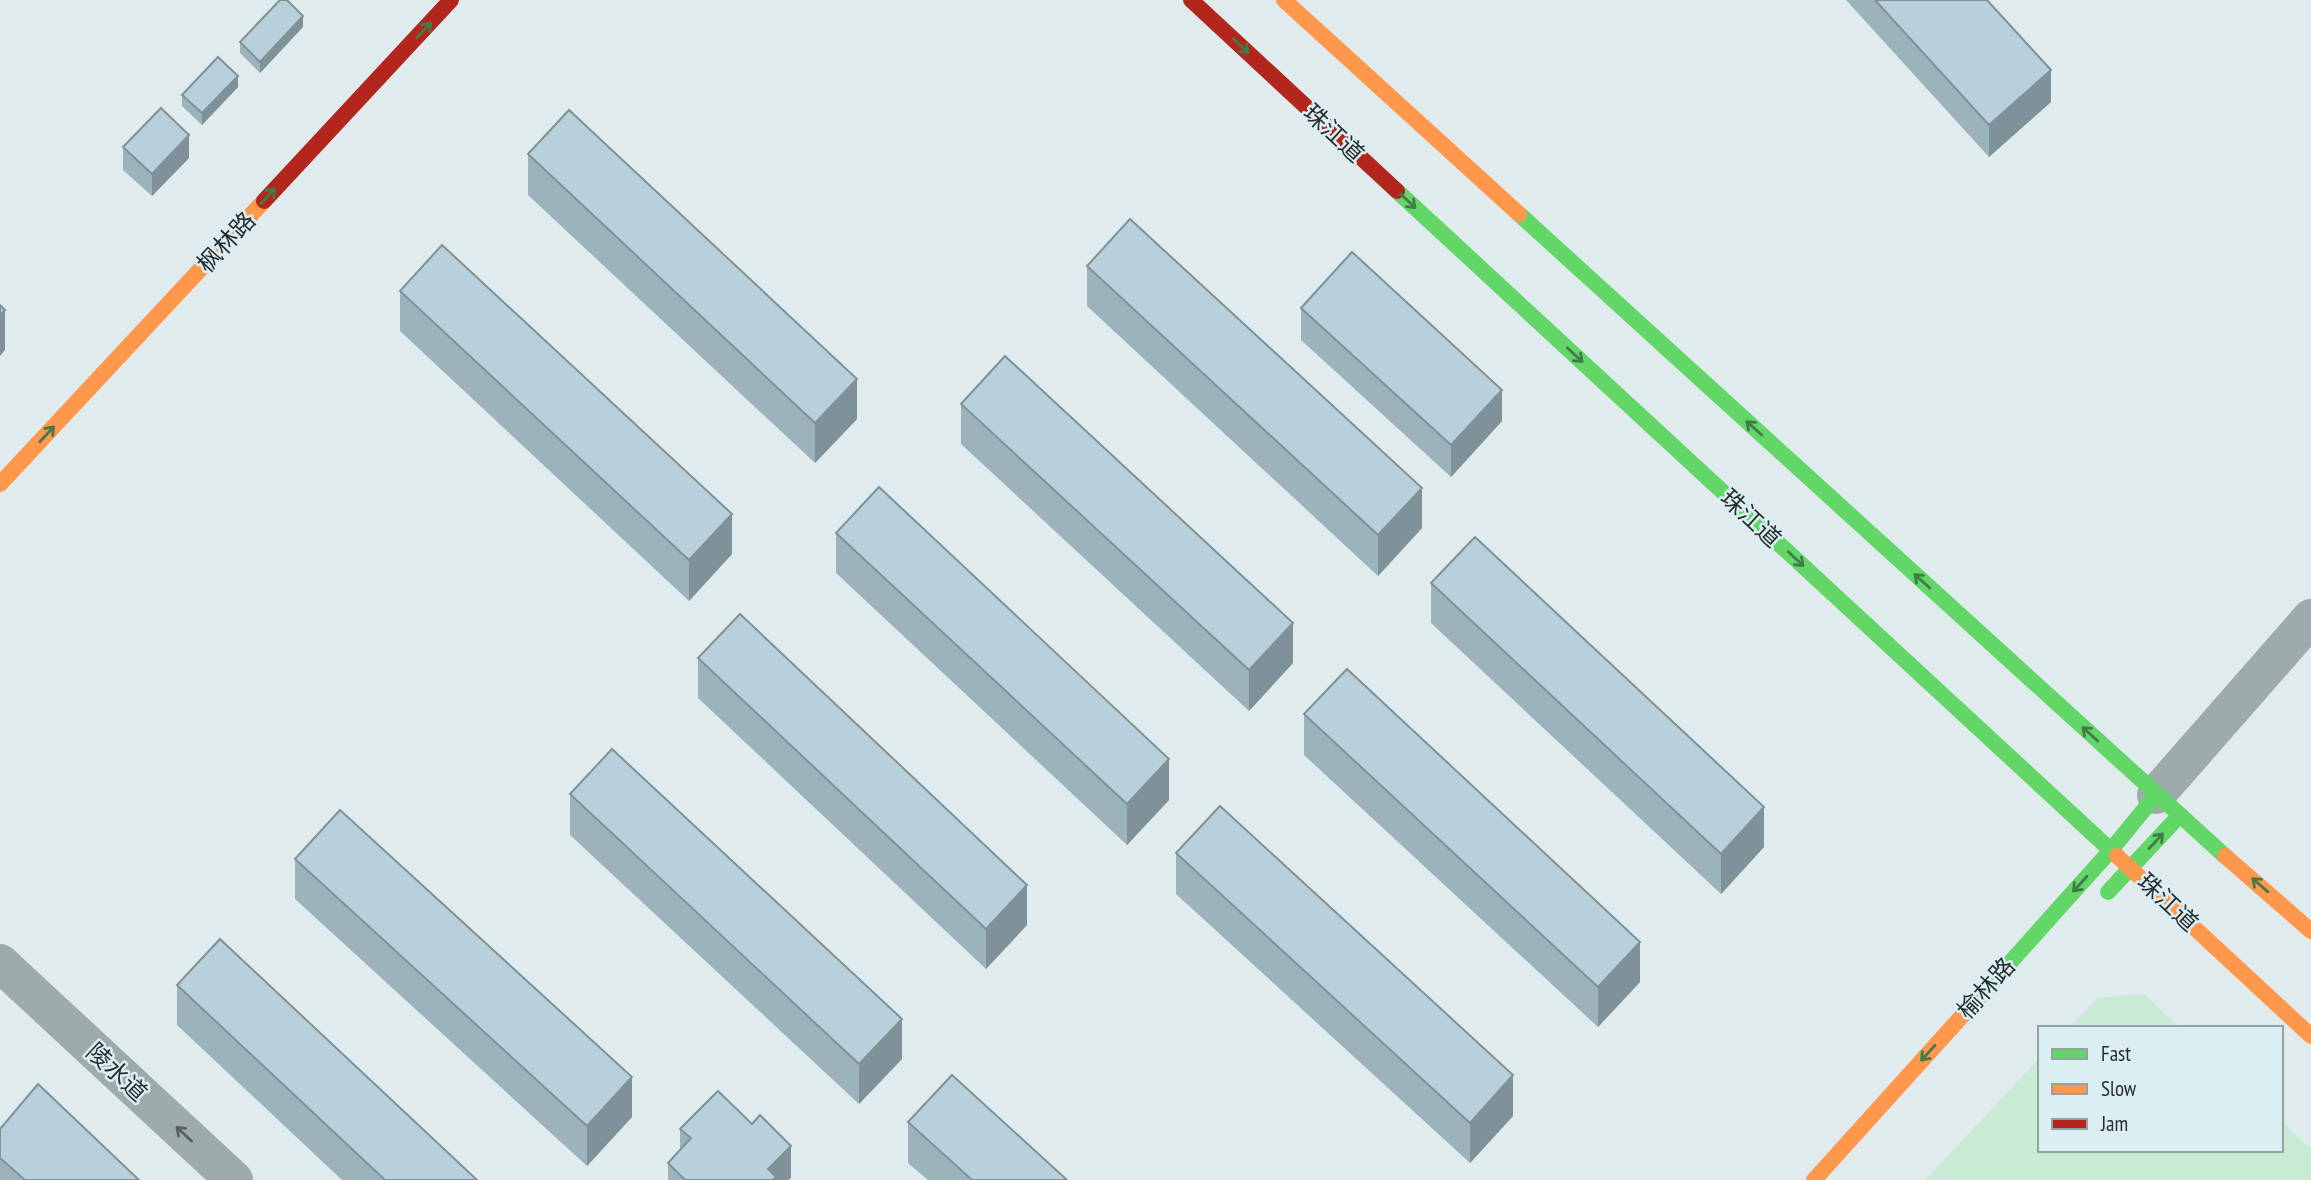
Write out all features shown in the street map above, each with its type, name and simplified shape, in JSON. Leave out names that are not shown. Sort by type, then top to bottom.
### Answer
[{"type":"main road","name":"枫林路","points":[[0,484],[451,0]]},
{"type":"main road","name":"珠江道","points":[[1191,0],[2311,1036]]},
{"type":"main road","points":[[1284,0],[2168,805],[2311,930]]},
{"type":"main road","name":"榆林路","points":[[1814,1180],[2110,850],[2168,805]]},
{"type":"main road","points":[[2094,908],[2130,868],[2168,805]]},
{"type":"street","points":[[2168,805],[2311,618]]},
{"type":"street","name":"陵水道","points":[[0,963],[234,1180]]},
{"type":"street","name":"陵水道","points":[[0,999],[198,1180]]},
{"type":"green space","points":[[2144,994],[2178,1026],[2071,1026],[2097,998]]},
{"type":"green space","points":[[2038,1060],[2038,1152],[2283,1152],[2283,1123],[2311,1149],[2311,1180],[1925,1180]]},
{"type":"building","points":[[280,0],[287,0],[303,16],[260,62],[240,42]]},
{"type":"building","points":[[1875,0],[1987,0],[2051,70],[1989,125]]},
{"type":"building","points":[[218,57],[238,76],[202,113],[182,95]]},
{"type":"building","points":[[161,108],[189,135],[152,174],[123,147]]},
{"type":"building","points":[[569,110],[857,379],[815,423],[528,154]]},
{"type":"building","points":[[1130,219],[1422,488],[1378,535],[1087,266]]},
{"type":"building","points":[[442,245],[732,514],[689,560],[400,291]]},
{"type":"building","points":[[1352,252],[1502,390],[1451,445],[1301,308]]},
{"type":"building","points":[[1005,356],[1293,623],[1249,670],[961,404]]},
{"type":"building","points":[[879,487],[1169,759],[1127,804],[836,533]]},
{"type":"building","points":[[1475,537],[1764,807],[1721,854],[1431,583]]},
{"type":"building","points":[[740,614],[1027,885],[986,929],[698,658]]},
{"type":"building","points":[[1347,669],[1640,942],[1598,987],[1304,714]]},
{"type":"building","points":[[612,749],[902,1019],[859,1064],[570,794]]},
{"type":"building","points":[[1220,806],[1513,1075],[1470,1123],[1176,853]]},
{"type":"building","points":[[340,810],[632,1077],[587,1126],[295,859]]},
{"type":"building","points":[[220,939],[477,1180],[385,1180],[177,985]]},
{"type":"building","points":[[952,1075],[1067,1180],[972,1180],[908,1122]]},
{"type":"building","points":[[38,1084],[139,1180],[25,1180],[0,1158],[0,1129]]},
{"type":"building","points":[[718,1091],[752,1124],[760,1115],[791,1146],[768,1169],[776,1177],[773,1180],[685,1180],[668,1163],[691,1138],[680,1129]]},
{"type":"traffic: fast","points":[[1397,191],[2117,856]]},
{"type":"traffic: fast","points":[[1519,214],[2225,856]]},
{"type":"traffic: fast","points":[[1972,1005],[2111,850],[2156,795]]},
{"type":"traffic: fast","points":[[2108,892],[2180,815]]},
{"type":"traffic: slow","points":[[1284,0],[1519,214]]},
{"type":"traffic: slow","points":[[0,484],[264,201]]},
{"type":"traffic: slow","points":[[2117,856],[2311,1036]]},
{"type":"traffic: slow","points":[[2225,856],[2311,931]]},
{"type":"traffic: slow","points":[[1814,1180],[1972,1005]]},
{"type":"traffic: jam","points":[[264,201],[451,0]]},
{"type":"traffic: jam","points":[[1191,0],[1397,191]]}]
